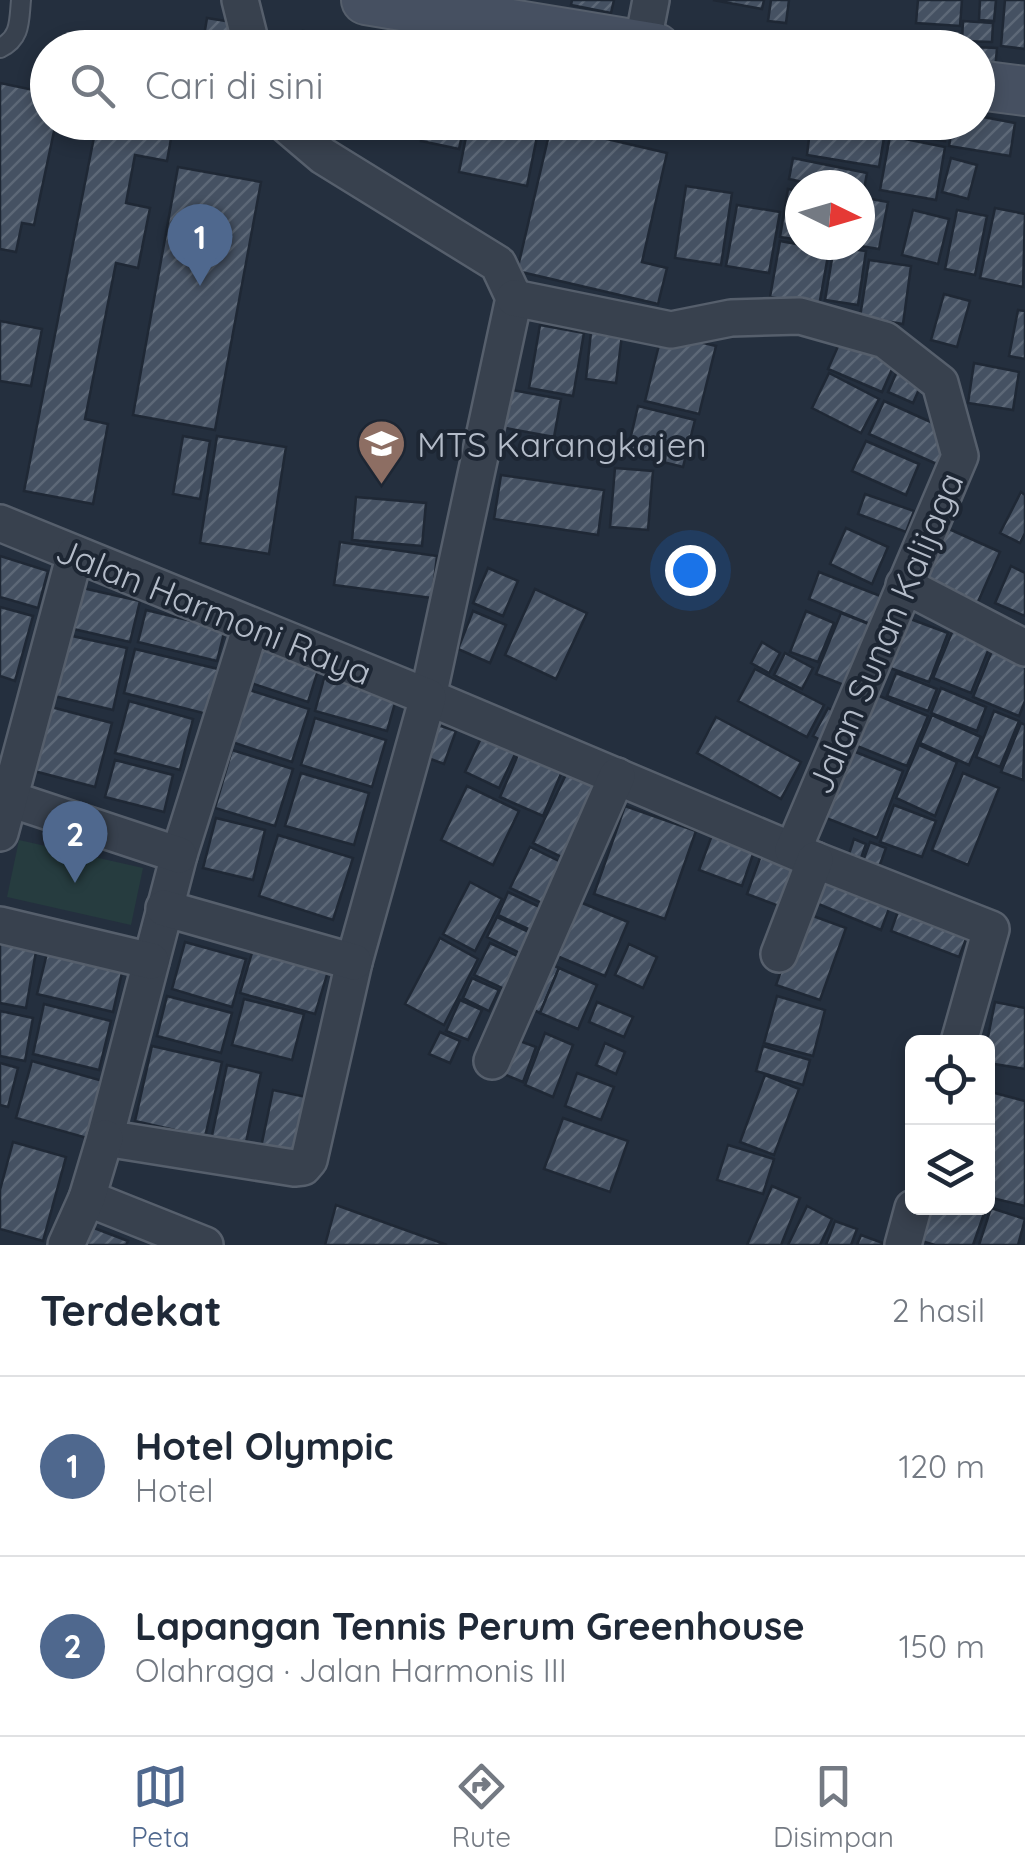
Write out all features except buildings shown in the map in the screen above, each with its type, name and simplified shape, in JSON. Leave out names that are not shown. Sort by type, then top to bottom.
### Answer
[{"type":"main road","points":[[366,0],[547,30]]},
{"type":"main road","points":[[995,87],[1025,91]]},
{"type":"street","points":[[240,0],[248,30]]},
{"type":"street","points":[[650,30],[651,0]]},
{"type":"street","points":[[105,1138],[294,1168],[303,1167],[309,1160],[354,962],[428,697],[514,298],[498,264],[323,156],[304,140]]},
{"type":"street","name":"Jalan Sunan Kalijaga","points":[[514,298],[672,330],[731,318],[800,316],[886,340],[940,383],[960,456],[904,586],[804,855],[779,954]]},
{"type":"street","name":"Jalan Harmoni Raya","points":[[0,524],[804,855],[1008,931]]},
{"type":"street","points":[[0,833],[75,554]]},
{"type":"street","points":[[904,586],[1025,648]]},
{"type":"street","points":[[66,1245],[87,1198],[179,855],[252,626]]},
{"type":"street","points":[[492,1061],[617,776]]},
{"type":"street","points":[[10,798],[179,855]]},
{"type":"street","points":[[164,908],[354,962]]},
{"type":"street","points":[[0,925],[151,961]]},
{"type":"street","points":[[962,1035],[1008,931]]},
{"type":"street","points":[[87,1198],[205,1245]]},
{"type":"street","points":[[903,1245],[911,1215]]},
{"type":"lane","points":[[0,48],[18,32],[21,0]]},
{"type":"green space","points":[[19,840],[143,868],[131,925],[7,897]]},
{"type":"place","name":"Hotel Olympic","points":[[200,286]]},
{"type":"place","name":"MTS Karangkajen","points":[[382,486]]},
{"type":"place","name":"Lapangan Tennis Perum Greenhouse","points":[[75,883]]}]
